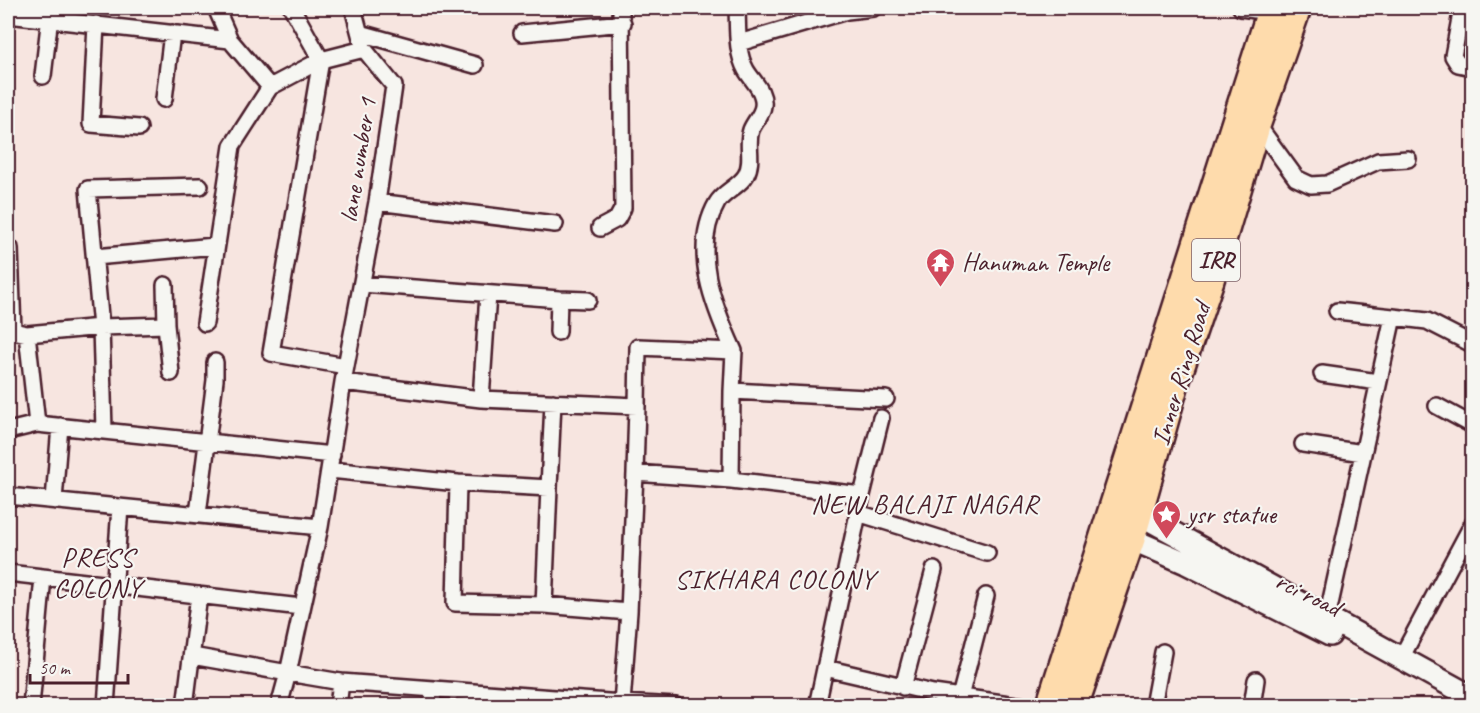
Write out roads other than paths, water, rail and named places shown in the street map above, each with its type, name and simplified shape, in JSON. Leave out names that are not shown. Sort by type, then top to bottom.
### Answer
[{"type":"highway","name":"Inner Ring Road","points":[[1050,705],[1248,119],[1296,8]]},
{"type":"highway","name":"Inner Ring Road","points":[[1074,705],[1135,526],[1175,383],[1210,280],[1271,10]]},
{"type":"main road","name":"rci road","points":[[1135,526],[1208,553],[1400,660],[1473,697]]},
{"type":"main road","name":"rci road","points":[[1135,526],[1186,563],[1366,652],[1457,705]]},
{"type":"street","points":[[216,8],[230,40],[270,87]]},
{"type":"street","points":[[292,8],[321,60],[272,353],[345,374],[481,399],[637,406]]},
{"type":"street","points":[[205,323],[232,146],[270,87],[321,60],[364,49],[352,8]]},
{"type":"street","points":[[731,480],[734,351],[718,316],[708,278],[705,238],[709,219],[718,200],[745,177],[750,164],[750,132],[764,103],[763,94],[742,62],[738,43],[737,8]]},
{"type":"street","points":[[738,43],[847,9],[873,8]]},
{"type":"street","points":[[1240,8],[1271,10]]},
{"type":"street","points":[[1462,8],[1453,56],[1458,64],[1473,67]]},
{"type":"street","points":[[8,15],[50,13],[96,24],[230,40]]},
{"type":"street","points":[[43,76],[50,13]]},
{"type":"street","points":[[522,33],[622,15],[623,207],[617,219],[600,228]]},
{"type":"street","points":[[96,24],[91,124],[138,128]]},
{"type":"street","points":[[164,99],[172,33]]},
{"type":"street","points":[[360,33],[475,65]]},
{"type":"street","name":"lane number 1","points":[[279,705],[320,527],[345,374],[377,202],[394,86],[364,49]]},
{"type":"street","points":[[1248,119],[1296,178],[1311,185],[1327,184],[1378,160],[1407,159]]},
{"type":"street","points":[[104,430],[101,327],[88,189],[200,186]]},
{"type":"street","points":[[377,202],[555,224]]},
{"type":"street","points":[[95,257],[215,246]]},
{"type":"street","points":[[10,248],[16,332],[38,424]]},
{"type":"street","points":[[362,284],[588,300]]},
{"type":"street","points":[[165,285],[171,373]]},
{"type":"street","points":[[481,399],[488,294]]},
{"type":"street","points":[[558,332],[559,299]]},
{"type":"street","points":[[1337,311],[1427,321],[1473,344]]},
{"type":"street","points":[[1327,618],[1393,317]]},
{"type":"street","points":[[16,332],[166,325]]},
{"type":"street","points":[[621,704],[629,612],[638,347],[734,351]]},
{"type":"street","points":[[198,514],[215,380],[215,362]]},
{"type":"street","points":[[1323,374],[1378,382]]},
{"type":"street","points":[[732,391],[886,399]]},
{"type":"street","points":[[544,605],[553,402]]},
{"type":"street","points":[[1437,406],[1473,425]]},
{"type":"street","points":[[817,705],[881,418]]},
{"type":"street","points":[[8,431],[38,424],[207,440],[458,483],[549,488]]},
{"type":"street","points":[[54,501],[60,426]]},
{"type":"street","points":[[1303,444],[1363,453]]},
{"type":"street","points":[[635,473],[731,480],[862,495]]},
{"type":"street","points":[[458,483],[456,603],[544,605],[629,612]]},
{"type":"street","points":[[8,496],[320,527]]},
{"type":"street","points":[[106,705],[120,507]]},
{"type":"street","points":[[858,513],[987,553]]},
{"type":"street","points":[[1400,660],[1473,525]]},
{"type":"street","points":[[903,687],[934,570]]},
{"type":"street","points":[[8,573],[301,607]]},
{"type":"street","points":[[31,705],[43,577]]},
{"type":"street","points":[[185,705],[200,595]]},
{"type":"street","points":[[960,697],[986,596]]},
{"type":"street","points":[[1153,705],[1163,652]]},
{"type":"street","points":[[192,656],[341,682],[621,704],[676,705]]},
{"type":"street","points":[[825,668],[903,687],[932,699],[960,697],[1023,705]]},
{"type":"street","points":[[1252,705],[1256,680]]},
{"type":"street","points":[[338,705],[341,682]]},
{"type":"street","points":[[432,705],[433,688]]},
{"type":"place","name":"Hanuman Temple","points":[[941,288]]},
{"type":"place","name":"ysr statue","points":[[1166,540]]},
{"type":"district","name":"NEW BALAJI NAGAR","points":[[925,504]]},
{"type":"district","name":"PRESS COLONY","points":[[98,572]]},
{"type":"district","name":"SIKHARA COLONY","points":[[775,579]]}]
